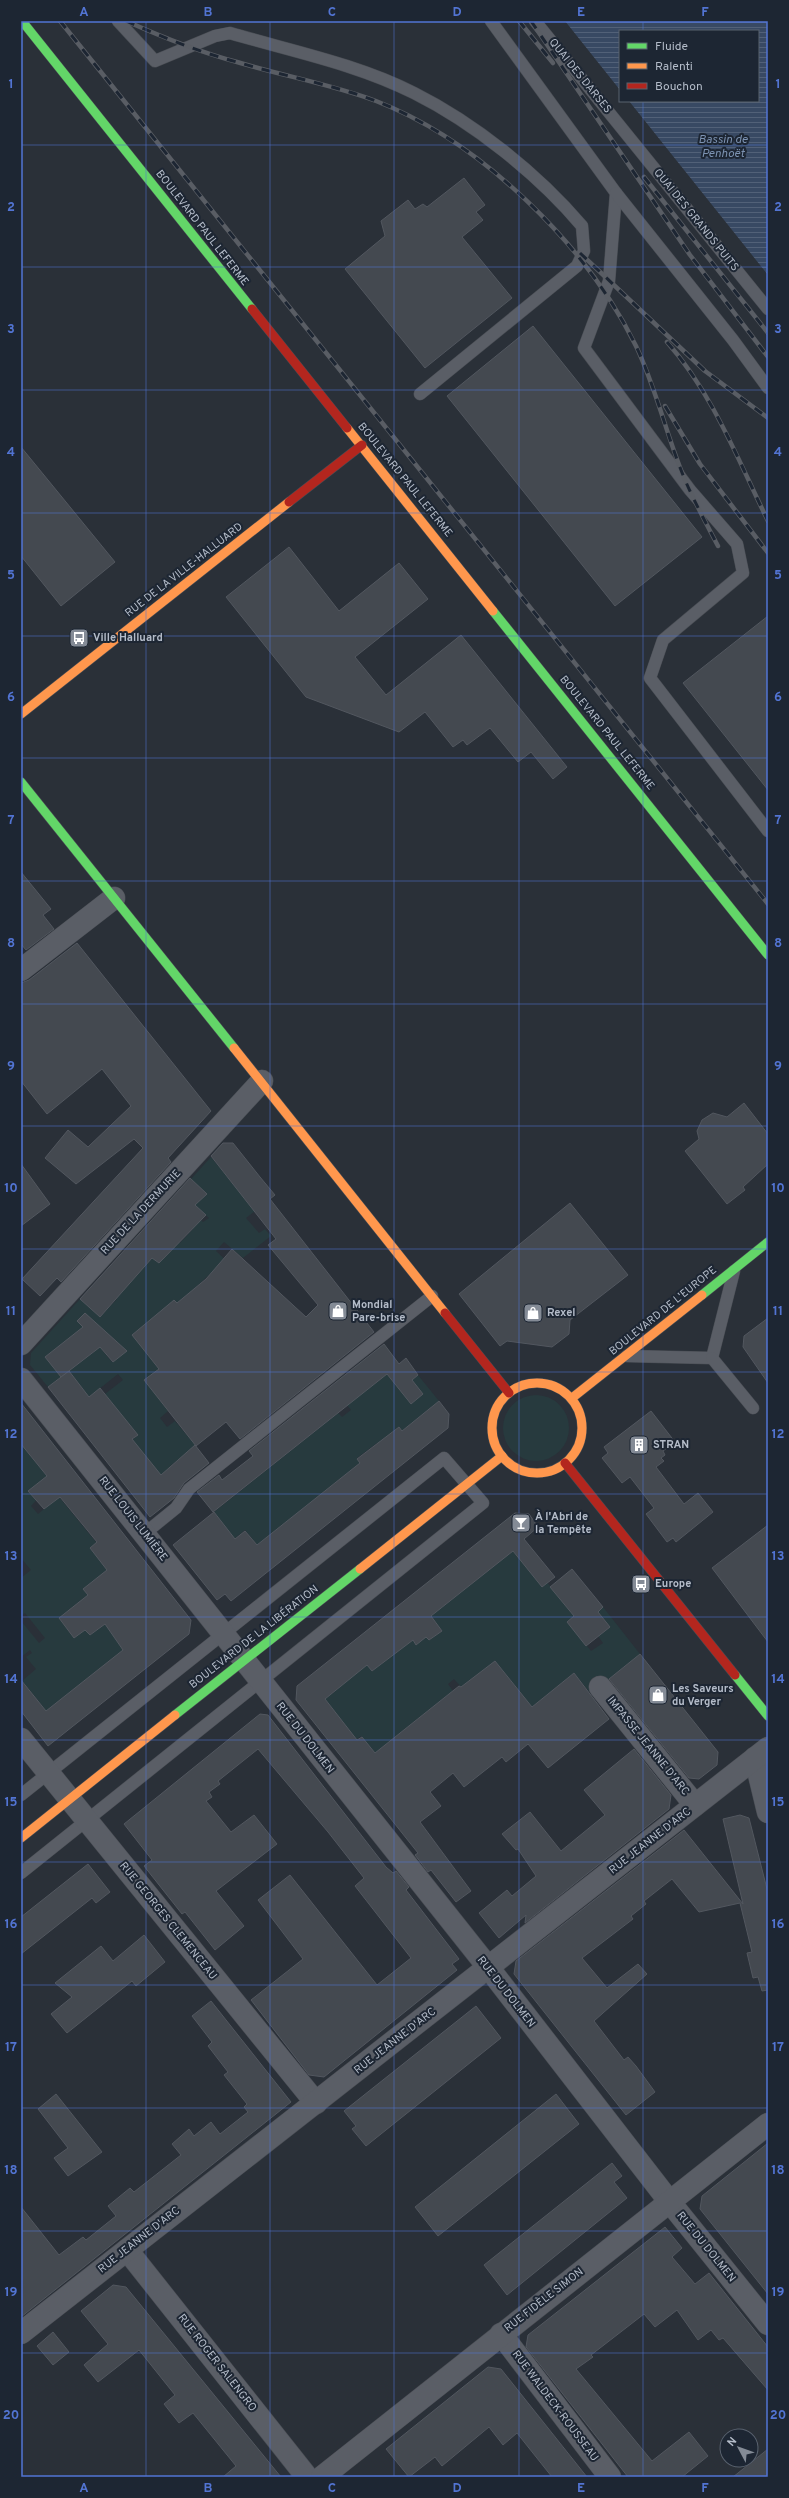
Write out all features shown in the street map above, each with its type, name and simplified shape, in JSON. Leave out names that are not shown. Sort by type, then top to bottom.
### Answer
[{"type":"main road","name":"BOULEVARD PAUL LEFERME","points":[[22,21],[768,955]]},
{"type":"main road","name":"RUE DE LA VILLE-HALLUARD","points":[[21,714],[362,445]]},
{"type":"main road","points":[[21,782],[262,1081],[509,1393]]},
{"type":"main road","name":"BOULEVARD DE L'EUROPE","points":[[572,1398],[768,1242]]},
{"type":"main road","points":[[534,1383],[548,1384],[561,1389],[572,1398],[582,1420],[582,1432],[579,1444],[565,1463],[553,1470],[539,1473],[525,1471],[512,1465],[502,1456],[495,1444],[492,1430],[494,1416],[499,1403],[509,1393],[521,1386],[534,1383]]},
{"type":"main road","name":"BOULEVARD DE LA LIBÉRATION","points":[[21,1838],[502,1456]]},
{"type":"main road","points":[[565,1463],[768,1716]]},
{"type":"street","points":[[21,970],[114,898]]},
{"type":"street","name":"RUE DE LA DERMURIE","points":[[21,1344],[262,1081]]},
{"type":"street","name":"RUE LOUIS LUMIÈRE","points":[[21,1379],[244,1660]]},
{"type":"street","name":"RUE DU DOLMEN","points":[[244,1660],[488,1967],[669,2201],[768,2324]]},
{"type":"street","name":"IMPASSE JEANNE D'ARC","points":[[600,1687],[695,1805]]},
{"type":"street","name":"RUE GEORGES CLEMENCEAU","points":[[21,1739],[316,2102]]},
{"type":"street","points":[[762,1753],[768,1812]]},
{"type":"street","name":"RUE JEANNE D'ARC","points":[[21,2333],[762,1753]]},
{"type":"street","name":"RUE FIDÈLE SIMON","points":[[322,2477],[768,2124]]},
{"type":"street","name":"RUE ROGER SALENGRO","points":[[127,2250],[307,2477]]},
{"type":"street","name":"RUE WALDECK-ROUSSEAU","points":[[501,2334],[610,2477]]},
{"type":"lane","points":[[118,21],[155,61],[215,36],[230,33],[358,70],[414,93],[466,124],[523,168],[582,226],[584,251],[577,266],[420,394]]},
{"type":"lane","points":[[491,21],[616,193],[733,340],[768,388]]},
{"type":"lane","name":"QUAI DES DARSES","points":[[535,21],[624,131]]},
{"type":"lane","name":"QUAI DES GRANDS PUITS","points":[[624,131],[768,309]]},
{"type":"lane","points":[[616,193],[609,281],[584,348],[690,490],[737,544],[743,573],[663,640],[650,678],[768,831]]},
{"type":"lane","points":[[712,1358],[734,1269]]},
{"type":"lane","points":[[144,1534],[176,1508],[189,1489],[432,1296]]},
{"type":"lane","points":[[626,1356],[712,1358],[753,1408]]},
{"type":"lane","points":[[21,1795],[444,1458],[483,1504],[21,1873]]},
{"type":"green space","points":[[211,1157],[255,1211],[246,1218],[259,1233],[265,1229],[271,1236],[243,1258],[224,1242],[216,1251],[233,1267],[211,1273],[138,1342],[167,1380],[153,1391],[168,1411],[160,1418],[167,1427],[175,1421],[196,1446],[170,1466],[173,1471],[171,1500],[163,1481],[154,1467],[143,1456],[125,1445],[137,1436],[105,1394],[123,1380],[118,1374],[89,1397],[66,1373],[94,1352],[46,1357],[61,1377],[48,1387],[30,1365],[31,1353],[80,1299],[100,1317],[117,1299],[115,1297],[172,1237],[180,1243],[193,1229],[186,1222],[175,1196],[203,1222],[209,1218],[194,1204],[207,1194],[191,1179]],"holes":[[[115,1340],[126,1351],[112,1362],[102,1350]]]},
{"type":"green space","points":[[387,1374],[400,1389],[418,1375],[439,1401],[402,1431],[399,1427],[390,1434],[384,1451],[377,1443],[357,1458],[361,1465],[343,1480],[341,1478],[258,1546],[245,1530],[223,1548],[221,1521],[214,1512],[338,1413],[342,1417],[351,1410],[347,1405]]},
{"type":"green space","points":[[536,1395],[548,1398],[559,1405],[566,1416],[569,1428],[566,1440],[559,1451],[548,1458],[536,1461],[524,1458],[513,1451],[506,1440],[503,1428],[506,1416],[513,1405],[524,1398]]},
{"type":"green space","points":[[21,1444],[47,1476],[44,1479],[155,1614],[149,1618],[157,1628],[132,1647],[129,1645],[31,1724],[28,1720],[44,1708],[22,1681],[36,1669],[26,1657],[32,1653],[30,1650],[21,1657],[21,1621],[39,1643],[45,1638],[25,1613],[21,1616],[21,1578],[31,1570],[21,1558]],"holes":[[[41,1495],[49,1505],[38,1514],[31,1506]],[[104,1613],[112,1623],[107,1627],[105,1624],[90,1635],[85,1628],[74,1638],[67,1629],[87,1615],[93,1622]]]},
{"type":"green space","points":[[514,1541],[574,1616],[568,1622],[591,1651],[603,1643],[598,1636],[610,1627],[598,1612],[603,1607],[640,1654],[591,1694],[574,1673],[520,1717],[461,1687],[454,1679],[448,1684],[453,1691],[375,1753],[361,1736],[339,1754],[321,1730],[322,1696],[329,1690],[332,1694],[366,1663],[372,1671],[401,1649],[408,1634],[416,1644],[426,1637],[429,1640],[442,1631],[431,1616],[498,1563]]},
{"type":"water","name":"Bassin de Penhoët","points":[[565,21],[768,21],[768,275],[630,102],[759,102],[759,30],[619,30],[619,89]]},
{"type":"building","points":[[464,178],[485,205],[476,212],[483,220],[462,237],[512,298],[425,368],[345,269],[385,236],[381,221],[408,200],[415,209],[423,204],[427,207]]},
{"type":"building","points":[[533,326],[702,537],[615,606],[447,396]]},
{"type":"building","points":[[21,447],[115,562],[61,606],[21,556]]},
{"type":"building","points":[[289,547],[339,611],[399,563],[428,599],[355,657],[386,695],[461,635],[567,767],[553,779],[531,752],[518,762],[490,728],[467,745],[463,740],[453,747],[425,712],[399,732],[306,697],[226,597]]},
{"type":"building","points":[[768,616],[768,790],[683,683]]},
{"type":"building","points":[[21,872],[51,909],[43,915],[54,929],[26,950],[21,944]]},
{"type":"building","points":[[77,943],[211,1111],[168,1158],[171,1162],[61,1282],[57,1278],[40,1296],[22,1279],[143,1148],[134,1139],[76,1184],[45,1158],[68,1130],[88,1147],[131,1106],[102,1069],[47,1114],[21,1081],[21,983],[29,980]]},
{"type":"building","points":[[744,1103],[768,1134],[768,1164],[743,1187],[745,1190],[727,1204],[685,1151],[699,1139],[697,1131],[702,1120],[713,1113],[727,1117]]},
{"type":"building","points":[[223,1143],[233,1143],[275,1195],[270,1199],[374,1332],[240,1439],[226,1422],[196,1446],[144,1380],[159,1369],[132,1335],[174,1300],[177,1303],[206,1279],[232,1249],[306,1317],[318,1305],[268,1245],[276,1239],[211,1156]]},
{"type":"building","points":[[21,1164],[50,1204],[21,1226]]},
{"type":"building","points":[[190,1178],[207,1194],[195,1205],[206,1215],[159,1263],[152,1258],[100,1317],[80,1299]]},
{"type":"building","points":[[570,1203],[628,1275],[570,1320],[569,1334],[552,1347],[507,1341],[500,1346],[459,1294]]},
{"type":"building","points":[[85,1313],[127,1351],[113,1362],[100,1347],[61,1377],[45,1357],[83,1327],[77,1321]]},
{"type":"building","points":[[768,1318],[768,1383],[743,1347],[744,1336]]},
{"type":"building","points":[[384,1344],[399,1364],[406,1358],[418,1375],[412,1380],[423,1394],[411,1404],[387,1374],[213,1512],[197,1492],[219,1475],[222,1480],[253,1456],[249,1451]]},
{"type":"building","points":[[69,1371],[89,1397],[100,1388],[138,1435],[132,1439],[161,1475],[195,1445],[209,1463],[184,1483],[174,1498],[150,1517],[48,1387]]},
{"type":"building","points":[[439,1401],[449,1414],[448,1428],[231,1601],[225,1594],[217,1600],[173,1545],[214,1512],[235,1539],[245,1531],[257,1545],[360,1463],[357,1459],[399,1427],[402,1431]]},
{"type":"building","points":[[21,1403],[191,1620],[189,1634],[48,1746],[21,1711],[21,1680],[46,1711],[123,1650],[105,1624],[90,1635],[85,1630],[74,1638],[59,1618],[88,1595],[83,1589],[107,1570],[90,1548],[97,1542],[60,1497],[44,1509],[28,1491],[47,1476],[21,1444]]},
{"type":"building","points":[[651,1411],[675,1442],[663,1451],[665,1455],[661,1458],[664,1461],[656,1467],[684,1504],[698,1493],[713,1512],[676,1542],[673,1538],[667,1542],[646,1514],[654,1508],[630,1477],[622,1483],[602,1458],[608,1453],[604,1447]]},
{"type":"building","points":[[515,1513],[529,1514],[538,1527],[524,1539],[555,1577],[542,1587],[513,1551],[431,1616],[442,1631],[429,1640],[426,1637],[416,1645],[413,1640],[372,1671],[367,1665],[325,1699],[357,1740],[362,1737],[375,1753],[459,1686],[461,1687],[495,1661],[532,1707],[574,1673],[609,1719],[548,1768],[528,1744],[506,1762],[502,1757],[464,1787],[453,1773],[430,1792],[441,1806],[420,1822],[471,1891],[456,1902],[431,1870],[428,1872],[415,1855],[418,1853],[296,1700],[297,1686]]},
{"type":"building","points":[[768,1525],[768,1642],[712,1568]]},
{"type":"building","points":[[572,1569],[603,1607],[598,1612],[610,1627],[586,1646],[567,1622],[574,1616],[550,1587]]},
{"type":"building","points":[[640,1654],[718,1752],[717,1765],[699,1779],[689,1778],[609,1679]]},
{"type":"building","points":[[260,1714],[268,1715],[386,1867],[393,1873],[396,1871],[409,1887],[406,1890],[459,1959],[452,1964],[457,1970],[324,2077],[309,2075],[251,2000],[303,1959],[258,1900],[290,1875],[377,1985],[411,1958],[355,1886],[364,1878],[328,1832],[258,1749],[218,1781],[220,1784],[209,1792],[212,1797],[206,1801],[231,1832],[254,1815],[277,1844],[216,1891],[244,1926],[215,1950],[185,1912],[182,1914],[144,1866],[152,1860],[124,1824]]},
{"type":"building","points":[[634,1749],[671,1795],[669,1809],[525,1923],[526,1915],[499,1938],[479,1913],[507,1890],[512,1896],[536,1876],[518,1849],[516,1850],[502,1834],[530,1812],[561,1851],[605,1815],[584,1790]]},
{"type":"building","points":[[740,1815],[749,1818],[768,1893],[768,1990],[762,1991],[758,1977],[753,1978],[747,1953],[752,1952],[740,1903],[699,1912],[672,1879],[644,1901],[646,1904],[631,1916],[633,1919],[582,1958],[607,1988],[638,1964],[647,1974],[594,2021],[624,2060],[628,2057],[655,2092],[626,2115],[514,1974],[516,1961],[684,1830],[743,1904],[723,1819]]},
{"type":"building","points":[[88,1864],[110,1892],[96,1903],[92,1898],[21,1954],[21,1917]]},
{"type":"building","points":[[144,1935],[165,1962],[136,1986],[132,1981],[67,2033],[51,2014],[72,1997],[55,1983],[101,1946],[113,1961]]},
{"type":"building","points":[[211,2001],[291,2102],[21,2317],[21,2207],[59,2255],[83,2237],[86,2240],[116,2216],[108,2206],[130,2188],[134,2192],[181,2155],[172,2144],[189,2129],[194,2136],[211,2122],[220,2134],[248,2112],[244,2107],[247,2104],[224,2075],[228,2072],[208,2046],[212,2042],[192,2016]]},
{"type":"building","points":[[476,2006],[501,2038],[366,2146],[352,2129],[356,2126],[344,2111]]},
{"type":"building","points":[[56,2094],[102,2152],[68,2176],[54,2158],[68,2148],[38,2109]]},
{"type":"building","points":[[556,2094],[579,2124],[438,2236],[415,2207]]},
{"type":"building","points":[[768,2143],[768,2294],[700,2209],[702,2196]]},
{"type":"building","points":[[612,2163],[622,2176],[614,2182],[627,2198],[507,2295],[484,2265]]},
{"type":"building","points":[[665,2227],[682,2248],[672,2257],[695,2284],[709,2273],[768,2347],[768,2390],[723,2338],[719,2340],[711,2330],[698,2340],[677,2310],[655,2327],[644,2314],[591,2355],[593,2357],[576,2369],[652,2461],[689,2432],[708,2456],[682,2477],[628,2477],[526,2347],[528,2335]]},
{"type":"building","points":[[113,2285],[126,2287],[281,2477],[223,2477],[236,2466],[193,2413],[179,2423],[164,2404],[175,2395],[139,2350],[98,2382],[84,2365],[108,2344],[81,2311]]},
{"type":"building","points":[[53,2332],[69,2352],[53,2365],[37,2346]]},
{"type":"building","points":[[488,2367],[501,2369],[587,2477],[552,2477],[517,2433],[503,2445],[489,2427],[442,2466],[435,2457],[409,2477],[386,2449]]},
{"type":"building","points":[[768,2449],[768,2477],[733,2477],[744,2468],[759,2468],[759,2456]]},
{"type":"railway","points":[[60,21],[768,904]]},
{"type":"railway","points":[[126,21],[209,54],[342,90],[376,101],[416,119],[454,143],[492,170],[527,201],[560,235],[590,271],[615,308],[643,361],[685,480],[718,546]]},
{"type":"railway","points":[[519,21],[553,63]]},
{"type":"railway","points":[[531,21],[690,255],[768,357]]},
{"type":"railway","points":[[644,177],[768,333]]},
{"type":"railway","points":[[580,253],[705,371],[768,418]]},
{"type":"railway","points":[[667,342],[698,383],[724,428],[768,521]]},
{"type":"railway","points":[[665,406],[700,464],[768,553]]},
{"type":"traffic: fast","points":[[22,21],[252,309]]},
{"type":"traffic: fast","points":[[493,611],[768,955]]},
{"type":"traffic: fast","points":[[21,782],[234,1048]]},
{"type":"traffic: fast","points":[[702,1295],[768,1242]]},
{"type":"traffic: fast","points":[[175,1715],[360,1569]]},
{"type":"traffic: fast","points":[[735,1675],[768,1716]]},
{"type":"traffic: slow","points":[[347,428],[493,611]]},
{"type":"traffic: slow","points":[[21,714],[289,502]]},
{"type":"traffic: slow","points":[[234,1048],[445,1313]]},
{"type":"traffic: slow","points":[[572,1398],[702,1295]]},
{"type":"traffic: slow","points":[[537,1383],[554,1387],[569,1396],[578,1411],[582,1428],[578,1445],[569,1460],[554,1469],[537,1473],[520,1469],[505,1460],[496,1445],[492,1428],[496,1411],[505,1396],[520,1387],[537,1383]]},
{"type":"traffic: slow","points":[[360,1569],[502,1456]]},
{"type":"traffic: slow","points":[[21,1838],[175,1715]]},
{"type":"traffic: jam","points":[[252,309],[347,428]]},
{"type":"traffic: jam","points":[[289,502],[362,445]]},
{"type":"traffic: jam","points":[[445,1313],[509,1393]]},
{"type":"traffic: jam","points":[[565,1463],[735,1675]]},
{"type":"place","name":"Ville Halluard","points":[[79,638]]},
{"type":"place","name":"Mondial Pare-brise","points":[[338,1311]]},
{"type":"place","name":"Rexel","points":[[533,1313]]},
{"type":"place","name":"STRAN","points":[[639,1445]]},
{"type":"place","name":"À l'Abri de la Tempête","points":[[521,1523]]},
{"type":"place","name":"Europe","points":[[641,1584]]},
{"type":"place","name":"Les Saveurs du Verger","points":[[658,1695]]}]
